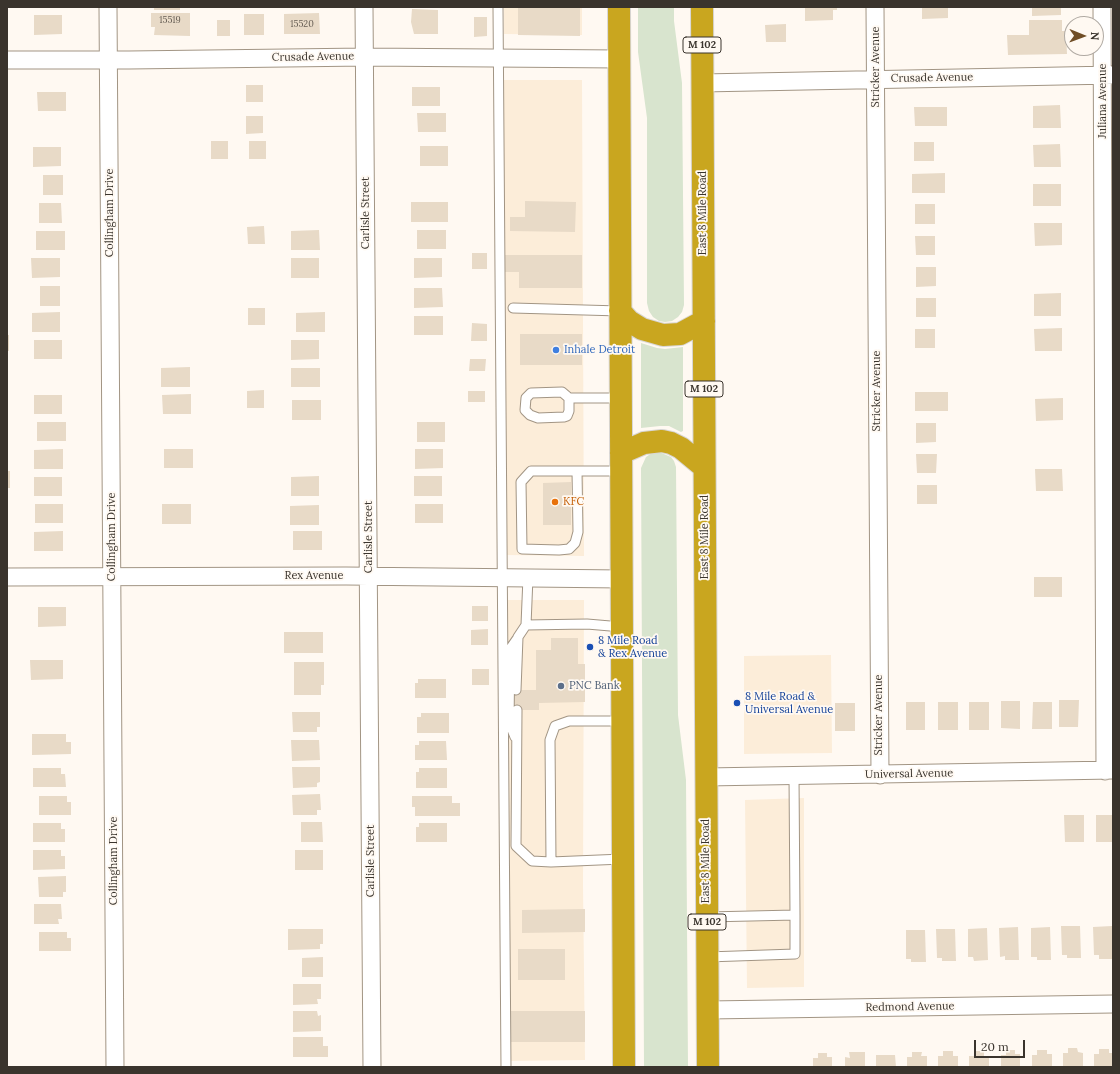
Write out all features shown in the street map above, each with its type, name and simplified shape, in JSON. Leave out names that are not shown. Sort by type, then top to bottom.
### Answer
[{"type":"highway","points":[[619,7],[624,1067]]},
{"type":"highway","name":"East 8 Mile Road","points":[[702,7],[708,1067]]},
{"type":"highway","points":[[620,311],[642,329],[663,335],[680,334],[704,321]]},
{"type":"highway","points":[[621,462],[644,442],[662,441],[671,442],[681,448],[704,467]]},
{"type":"street","name":"Collingham Drive","points":[[108,7],[115,1067]]},
{"type":"street","name":"Carlisle Street","points":[[364,7],[372,1067]]},
{"type":"street","name":"Stricker Avenue","points":[[875,7],[880,775]]},
{"type":"street","name":"Juliana Avenue","points":[[1102,7],[1108,75],[1109,771]]},
{"type":"street","name":"Crusade Avenue","points":[[7,60],[365,57],[619,59]]},
{"type":"street","name":"Crusade Avenue","points":[[702,83],[1108,75]]},
{"type":"street","name":"Rex Avenue","points":[[7,577],[369,576],[622,579]]},
{"type":"street","name":"Universal Avenue","points":[[706,777],[1109,771]]},
{"type":"street","name":"Redmond Avenue","points":[[708,1010],[1113,1004]]},
{"type":"lane","points":[[498,7],[506,1067]]},
{"type":"lane","points":[[513,308],[620,311]]},
{"type":"lane","points":[[570,398],[569,411],[567,416],[564,417],[538,418],[530,415],[525,410],[526,398],[531,393],[562,392],[570,398],[621,398]]},
{"type":"lane","points":[[577,471],[578,532],[575,543],[569,549],[522,549],[521,482],[531,471],[577,471],[621,462]]},
{"type":"lane","points":[[516,741],[509,722],[510,649],[526,625],[528,577]]},
{"type":"lane","points":[[526,625],[587,624],[622,626]]},
{"type":"lane","points":[[516,690],[518,637]]},
{"type":"lane","points":[[517,710],[516,846],[532,861],[551,862],[623,860]]},
{"type":"lane","points":[[551,862],[550,740],[555,726],[569,721],[622,721]]},
{"type":"lane","points":[[707,957],[795,954],[794,775]]},
{"type":"lane","points":[[707,917],[795,915]]},
{"type":"shaded area","points":[[504,7],[582,7],[582,35],[504,34]]},
{"type":"shaded area","points":[[503,80],[582,80],[584,556],[505,555]]},
{"type":"shaded area","points":[[503,600],[584,600],[583,885],[585,1060],[509,1061]]},
{"type":"shaded area","points":[[831,655],[832,753],[744,754],[744,656]]},
{"type":"shaded area","points":[[804,798],[804,987],[747,988],[745,800]]},
{"type":"green space","points":[[638,7],[674,7],[674,21],[682,83],[684,305],[682,312],[678,317],[672,321],[665,322],[659,321],[653,317],[649,311],[647,303],[647,118],[638,52]]},
{"type":"green space","points":[[641,343],[665,349],[683,347],[683,431],[681,432],[669,426],[641,428]]},
{"type":"green space","points":[[659,452],[671,457],[676,467],[678,715],[686,780],[688,1067],[644,1067],[641,468],[646,457],[652,453]]},
{"type":"building","points":[[154,7],[180,7],[180,10],[154,10]]},
{"type":"building","points":[[518,7],[580,7],[580,36],[518,35]]},
{"type":"building","points":[[805,7],[837,7],[837,10],[833,10],[833,20],[805,21]]},
{"type":"building","points":[[922,7],[948,7],[948,18],[922,19]]},
{"type":"building","points":[[1032,7],[1061,7],[1061,15],[1032,16]]},
{"type":"building","points":[[412,9],[438,10],[438,34],[414,34],[411,22]]},
{"type":"building","points":[[151,13],[190,13],[190,36],[154,35],[155,27],[151,27]]},
{"type":"building","points":[[319,13],[320,34],[284,34],[284,14]]},
{"type":"building","points":[[244,14],[264,14],[264,35],[244,35]]},
{"type":"building","points":[[34,15],[62,15],[62,34],[34,35]]},
{"type":"building","points":[[474,17],[487,17],[487,36],[474,37]]},
{"type":"building","points":[[217,20],[230,20],[230,36],[217,36]]},
{"type":"building","points":[[1029,20],[1062,20],[1062,31],[1064,31],[1064,54],[1008,55],[1007,35],[1029,35]]},
{"type":"building","points":[[786,24],[786,42],[766,42],[765,25]]},
{"type":"building","points":[[246,85],[263,85],[263,102],[246,102]]},
{"type":"building","points":[[412,87],[440,87],[440,106],[412,106]]},
{"type":"building","points":[[37,92],[66,92],[66,111],[38,111]]},
{"type":"building","points":[[1060,105],[1061,128],[1033,128],[1033,106]]},
{"type":"building","points":[[914,107],[947,107],[947,126],[915,126]]},
{"type":"building","points":[[417,113],[446,113],[446,132],[418,132]]},
{"type":"building","points":[[246,116],[263,116],[263,133],[246,134]]},
{"type":"building","points":[[211,141],[228,141],[228,159],[211,159]]},
{"type":"building","points":[[249,141],[266,141],[266,159],[249,159]]},
{"type":"building","points":[[914,142],[934,142],[934,161],[914,161]]},
{"type":"building","points":[[1060,144],[1061,167],[1034,167],[1033,145]]},
{"type":"building","points":[[420,146],[448,146],[448,166],[420,166]]},
{"type":"building","points":[[33,147],[61,147],[61,166],[33,167]]},
{"type":"building","points":[[945,173],[945,193],[912,193],[912,174]]},
{"type":"building","points":[[43,175],[63,175],[63,195],[43,195]]},
{"type":"building","points":[[1033,184],[1061,184],[1061,206],[1033,206]]},
{"type":"building","points":[[525,201],[576,202],[575,232],[510,231],[510,217],[525,217]]},
{"type":"building","points":[[411,202],[448,202],[448,222],[411,222]]},
{"type":"building","points":[[39,203],[61,203],[62,223],[39,223]]},
{"type":"building","points":[[915,204],[935,204],[935,224],[915,224]]},
{"type":"building","points":[[1034,223],[1062,223],[1062,245],[1035,246]]},
{"type":"building","points":[[264,226],[265,244],[248,244],[247,227]]},
{"type":"building","points":[[319,230],[320,250],[291,250],[291,231]]},
{"type":"building","points":[[417,230],[446,230],[446,249],[417,249]]},
{"type":"building","points":[[36,231],[65,231],[65,250],[36,250]]},
{"type":"building","points":[[915,236],[935,236],[935,255],[916,255]]},
{"type":"building","points":[[472,253],[487,253],[487,269],[472,269]]},
{"type":"building","points":[[505,255],[582,255],[582,288],[519,288],[519,272],[505,272]]},
{"type":"building","points":[[31,258],[60,258],[60,277],[32,278]]},
{"type":"building","points":[[291,258],[319,258],[319,278],[291,278]]},
{"type":"building","points":[[414,258],[442,258],[442,277],[414,278]]},
{"type":"building","points":[[916,267],[936,267],[936,286],[916,287]]},
{"type":"building","points":[[40,286],[60,286],[60,306],[40,306]]},
{"type":"building","points":[[414,288],[442,288],[443,307],[414,308]]},
{"type":"building","points":[[1061,293],[1061,316],[1034,316],[1034,294]]},
{"type":"building","points":[[916,298],[936,298],[936,317],[916,317]]},
{"type":"building","points":[[248,308],[265,308],[265,325],[248,325]]},
{"type":"building","points":[[60,312],[60,332],[32,332],[32,313]]},
{"type":"building","points":[[325,312],[325,332],[296,332],[296,313]]},
{"type":"building","points":[[414,316],[443,316],[443,335],[414,335]]},
{"type":"building","points":[[472,323],[487,324],[487,341],[471,341]]},
{"type":"building","points":[[1062,328],[1062,351],[1035,351],[1034,329]]},
{"type":"building","points":[[915,329],[935,329],[935,348],[915,348]]},
{"type":"building","points":[[520,334],[582,334],[582,365],[520,365]]},
{"type":"building","points":[[7,335],[9,335],[9,351],[7,351]]},
{"type":"building","points":[[34,340],[62,340],[62,359],[34,359]]},
{"type":"building","points":[[291,340],[319,340],[319,359],[291,360]]},
{"type":"building","points":[[470,359],[486,359],[485,371],[469,371]]},
{"type":"building","points":[[190,367],[190,387],[161,387],[161,368]]},
{"type":"building","points":[[291,368],[320,368],[320,387],[291,387]]},
{"type":"building","points":[[264,390],[264,408],[247,408],[247,391]]},
{"type":"building","points":[[468,391],[485,391],[485,402],[468,402]]},
{"type":"building","points":[[915,392],[948,392],[948,411],[915,411]]},
{"type":"building","points":[[191,394],[191,414],[163,414],[162,395]]},
{"type":"building","points":[[34,395],[62,395],[62,414],[34,414]]},
{"type":"building","points":[[1063,398],[1063,420],[1036,421],[1035,399]]},
{"type":"building","points":[[292,400],[321,400],[321,420],[292,420]]},
{"type":"building","points":[[37,422],[66,422],[66,441],[37,441]]},
{"type":"building","points":[[417,422],[445,422],[445,442],[417,442]]},
{"type":"building","points":[[916,423],[936,423],[936,442],[916,443]]},
{"type":"building","points":[[63,449],[63,469],[34,469],[34,450]]},
{"type":"building","points":[[164,449],[193,449],[193,468],[164,468]]},
{"type":"building","points":[[415,449],[443,449],[443,468],[415,469]]},
{"type":"building","points":[[916,454],[937,454],[936,473],[917,473]]},
{"type":"building","points":[[1035,469],[1062,469],[1063,491],[1036,491]]},
{"type":"building","points":[[7,471],[10,471],[10,488],[7,488]]},
{"type":"building","points":[[319,476],[319,496],[291,496],[291,477]]},
{"type":"building","points":[[414,476],[442,476],[442,496],[414,496]]},
{"type":"building","points":[[34,477],[62,477],[62,496],[34,496]]},
{"type":"building","points":[[571,482],[571,525],[543,525],[543,483]]},
{"type":"building","points":[[917,485],[937,485],[937,504],[917,504]]},
{"type":"building","points":[[35,504],[63,504],[63,523],[35,523]]},
{"type":"building","points":[[162,504],[191,504],[191,524],[162,524]]},
{"type":"building","points":[[415,504],[443,504],[443,523],[415,523]]},
{"type":"building","points":[[319,505],[319,525],[290,525],[290,506]]},
{"type":"building","points":[[63,531],[63,551],[34,551],[34,532]]},
{"type":"building","points":[[293,531],[322,531],[322,550],[293,550]]},
{"type":"building","points":[[1034,577],[1062,577],[1062,597],[1034,597]]},
{"type":"building","points":[[472,606],[488,606],[488,621],[472,621]]},
{"type":"building","points":[[38,607],[66,607],[66,626],[38,627]]},
{"type":"building","points":[[488,629],[488,645],[471,645],[471,630]]},
{"type":"building","points":[[284,632],[323,632],[323,653],[284,653]]},
{"type":"building","points":[[551,638],[578,638],[578,664],[585,664],[585,702],[539,703],[539,710],[514,710],[513,690],[536,690],[536,650],[551,650]]},
{"type":"building","points":[[30,660],[63,660],[63,679],[31,680]]},
{"type":"building","points":[[294,662],[324,662],[324,685],[321,685],[321,695],[294,695]]},
{"type":"building","points":[[472,669],[489,669],[489,685],[472,685]]},
{"type":"building","points":[[418,679],[446,679],[446,698],[415,698],[415,683],[418,683]]},
{"type":"building","points":[[1059,700],[1079,700],[1078,727],[1059,727]]},
{"type":"building","points":[[1001,701],[1020,701],[1020,729],[1001,728]]},
{"type":"building","points":[[906,702],[925,702],[925,730],[906,730]]},
{"type":"building","points":[[938,702],[958,702],[958,730],[938,730]]},
{"type":"building","points":[[969,702],[989,702],[989,730],[969,730]]},
{"type":"building","points":[[1033,702],[1052,702],[1052,729],[1032,729]]},
{"type":"building","points":[[835,703],[855,703],[855,731],[835,731]]},
{"type":"building","points":[[292,712],[320,712],[320,727],[317,727],[317,732],[293,732]]},
{"type":"building","points":[[421,713],[449,713],[449,733],[417,733],[417,717],[421,717]]},
{"type":"building","points":[[32,734],[66,734],[66,742],[71,742],[71,754],[32,755]]},
{"type":"building","points":[[291,740],[319,740],[320,760],[292,761]]},
{"type":"building","points":[[419,741],[446,741],[447,760],[415,760],[415,745],[419,745]]},
{"type":"building","points":[[292,767],[320,767],[320,782],[317,783],[317,787],[293,788]]},
{"type":"building","points":[[33,768],[61,768],[61,774],[65,774],[66,787],[33,787]]},
{"type":"building","points":[[419,768],[447,768],[447,788],[416,788],[416,772],[419,772]]},
{"type":"building","points":[[320,794],[321,810],[317,810],[317,815],[293,815],[292,795]]},
{"type":"building","points":[[39,796],[67,796],[67,802],[71,802],[71,815],[39,815]]},
{"type":"building","points":[[412,796],[452,796],[452,803],[460,803],[460,816],[415,816],[415,807],[412,807]]},
{"type":"building","points":[[1064,815],[1084,815],[1084,842],[1065,842]]},
{"type":"building","points":[[1096,815],[1113,815],[1113,842],[1096,842]]},
{"type":"building","points":[[301,822],[322,822],[323,842],[301,842]]},
{"type":"building","points":[[33,823],[61,823],[61,829],[65,829],[65,842],[33,842]]},
{"type":"building","points":[[419,823],[447,823],[447,842],[416,842],[416,827],[419,827]]},
{"type":"building","points":[[33,850],[61,850],[61,856],[65,856],[65,869],[33,870]]},
{"type":"building","points":[[295,850],[323,850],[323,870],[295,870]]},
{"type":"building","points":[[66,876],[66,892],[63,892],[63,897],[39,897],[38,877]]},
{"type":"building","points":[[34,904],[61,904],[62,919],[58,919],[59,924],[34,924]]},
{"type":"building","points":[[585,909],[585,932],[522,933],[522,910]]},
{"type":"building","points":[[1061,926],[1080,926],[1081,958],[1067,958],[1067,955],[1062,955]]},
{"type":"building","points":[[1112,926],[1113,959],[1099,959],[1099,955],[1094,955],[1093,927]]},
{"type":"building","points":[[1018,927],[1019,960],[1005,960],[1005,956],[1000,957],[999,928]]},
{"type":"building","points":[[1050,927],[1051,960],[1037,960],[1037,957],[1031,957],[1031,928]]},
{"type":"building","points":[[987,928],[988,960],[974,961],[973,957],[968,957],[968,929]]},
{"type":"building","points":[[288,929],[323,929],[323,944],[320,944],[320,949],[288,950]]},
{"type":"building","points":[[936,929],[955,929],[956,961],[942,961],[942,958],[937,958]]},
{"type":"building","points":[[906,930],[925,930],[926,962],[911,962],[911,959],[906,959]]},
{"type":"building","points":[[39,932],[67,932],[67,938],[71,938],[71,951],[39,951]]},
{"type":"building","points":[[518,949],[565,949],[565,980],[518,980]]},
{"type":"building","points":[[323,957],[323,977],[302,977],[302,958]]},
{"type":"building","points":[[293,984],[321,984],[321,999],[317,999],[318,1004],[293,1005]]},
{"type":"building","points":[[293,1011],[317,1011],[318,1016],[321,1015],[321,1031],[293,1032]]},
{"type":"building","points":[[508,1011],[585,1011],[585,1042],[508,1042]]},
{"type":"building","points":[[293,1037],[323,1037],[323,1046],[328,1046],[328,1057],[293,1057]]},
{"type":"building","points":[[1068,1048],[1077,1048],[1078,1052],[1083,1053],[1083,1067],[1063,1067],[1063,1053],[1068,1053]]},
{"type":"building","points":[[1099,1049],[1109,1049],[1109,1053],[1113,1053],[1113,1067],[1094,1067],[1094,1054],[1099,1054]]},
{"type":"building","points":[[1006,1050],[1015,1050],[1015,1054],[1020,1054],[1020,1067],[1001,1067],[1001,1055],[1006,1055]]},
{"type":"building","points":[[1037,1050],[1047,1050],[1047,1054],[1052,1054],[1052,1067],[1032,1067],[1032,1055],[1037,1055]]},
{"type":"building","points":[[943,1051],[953,1051],[953,1056],[958,1056],[958,1067],[938,1067],[938,1056],[943,1056]]},
{"type":"building","points":[[974,1051],[984,1051],[984,1056],[989,1056],[989,1067],[969,1067],[969,1056],[974,1056]]},
{"type":"building","points":[[849,1052],[865,1052],[865,1067],[845,1067],[845,1057],[850,1058]]},
{"type":"building","points":[[912,1052],[922,1052],[921,1056],[927,1056],[927,1067],[907,1067],[907,1057],[912,1057]]},
{"type":"building","points":[[818,1053],[827,1053],[827,1057],[832,1057],[832,1067],[813,1067],[813,1058],[818,1058]]},
{"type":"building","points":[[876,1055],[895,1055],[896,1067],[876,1067]]},
{"type":"place","name":"Inhale Detroit","points":[[556,350]]},
{"type":"place","name":"KFC","points":[[555,502]]},
{"type":"place","name":"8 Mile Road & Rex Avenue","points":[[590,647]]},
{"type":"place","name":"PNC Bank","points":[[561,686]]},
{"type":"place","name":"8 Mile Road & Universal Avenue","points":[[737,703]]}]
